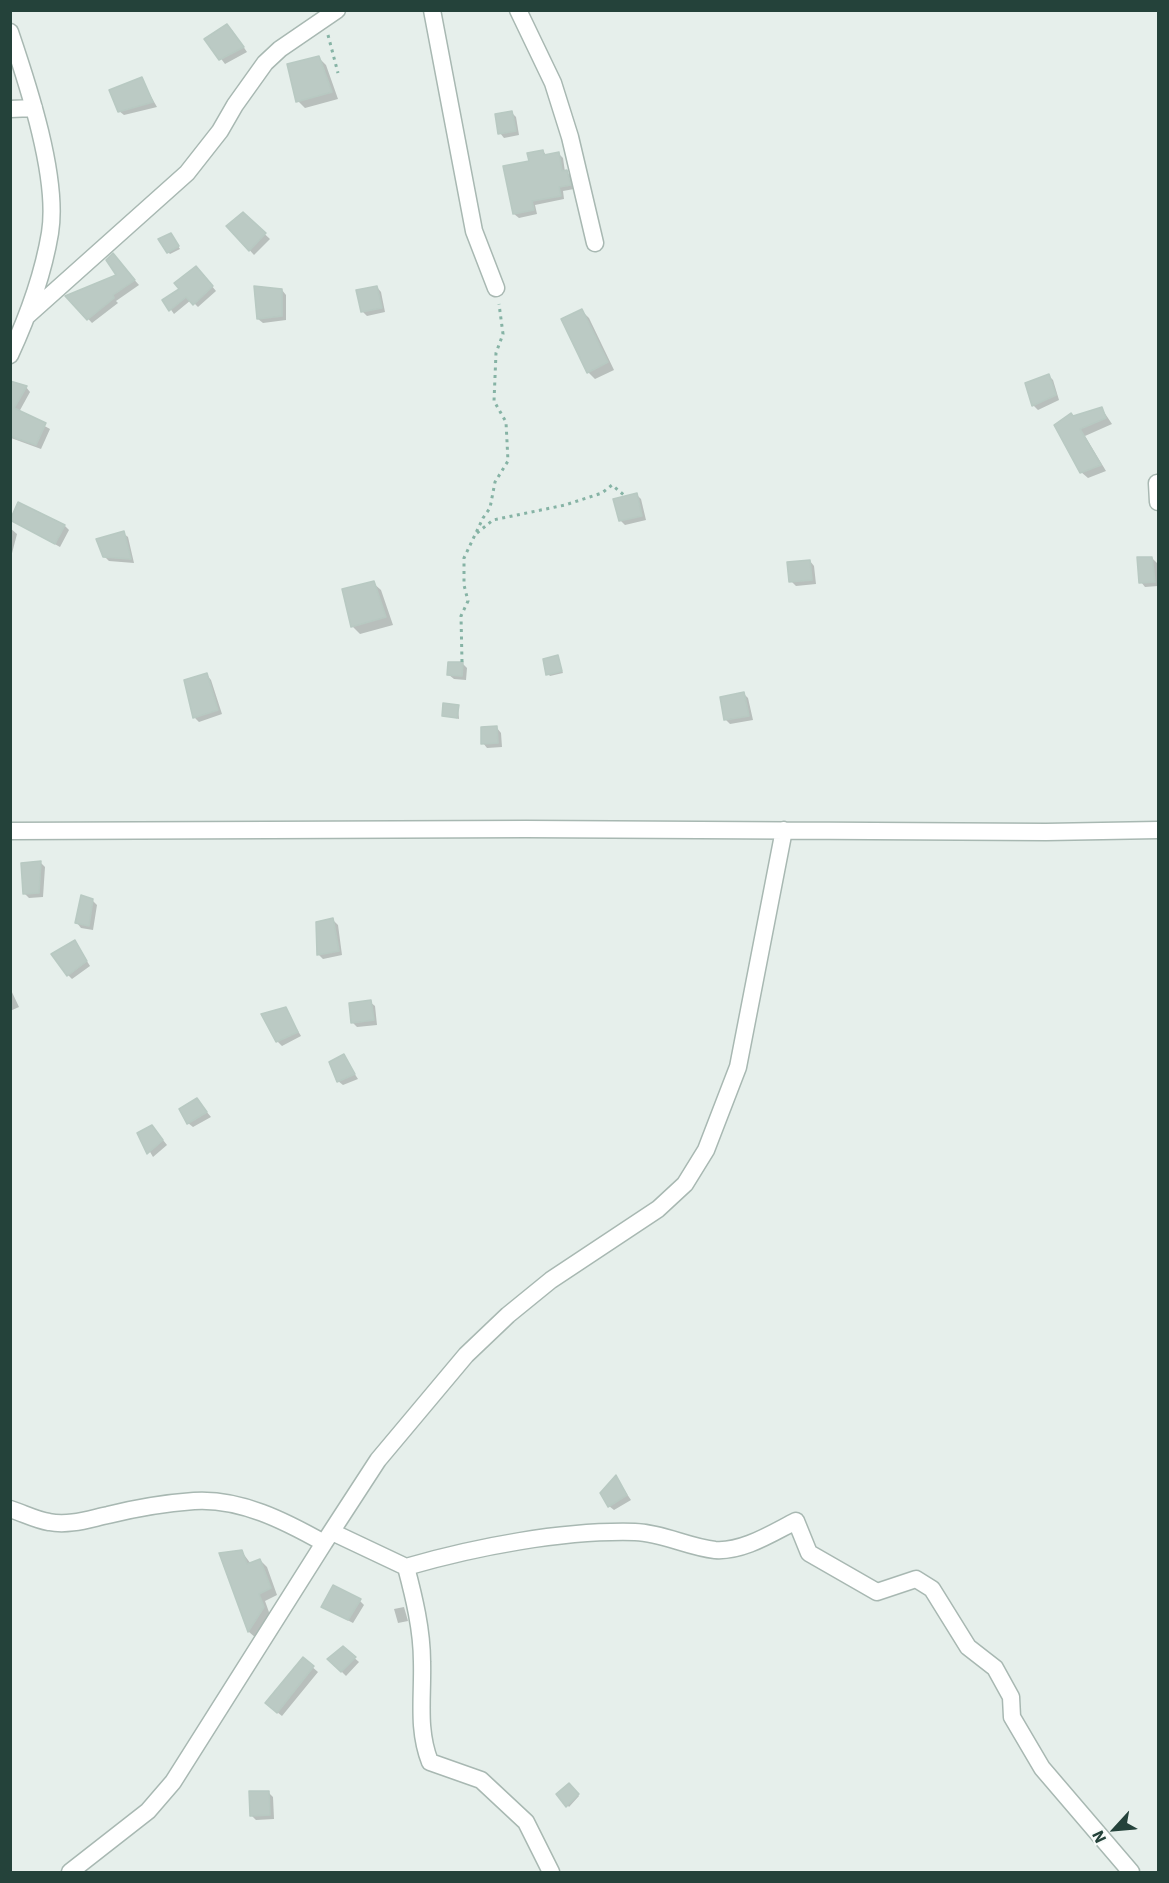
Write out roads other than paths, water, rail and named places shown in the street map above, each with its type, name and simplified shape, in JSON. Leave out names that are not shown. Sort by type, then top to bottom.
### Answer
[{"type":"street","points":[[432,10],[474,231],[496,288]]},
{"type":"street","points":[[518,10],[553,83],[570,136],[595,243]]},
{"type":"street","points":[[27,316],[187,173],[210,147],[235,105],[265,63],[280,49],[332,14]]},
{"type":"street","points":[[10,32],[34,108],[51,203],[51,232],[27,316],[10,355]]},
{"type":"street","points":[[10,109],[34,108]]},
{"type":"street","points":[[1157,483],[1158,502]]},
{"type":"street","points":[[70,1872],[148,1811],[172,1782],[378,1460],[435,1390],[473,1348],[508,1315],[550,1280],[658,1209],[691,1175],[706,1150],[738,1067],[784,830]]},
{"type":"street","points":[[10,831],[1046,832],[1158,830]]},
{"type":"street","points":[[10,1509],[50,1522],[66,1523],[196,1501],[214,1502],[252,1510],[405,1567],[483,1548],[579,1535],[636,1532],[715,1550],[736,1549],[796,1521],[809,1553],[877,1592],[916,1579],[932,1589],[968,1647],[995,1668],[1011,1697],[1012,1717],[1042,1768],[1131,1872]]},
{"type":"street","points":[[405,1567],[413,1592],[423,1660],[421,1726],[423,1745],[430,1762],[481,1780],[526,1822],[551,1872]]}]
